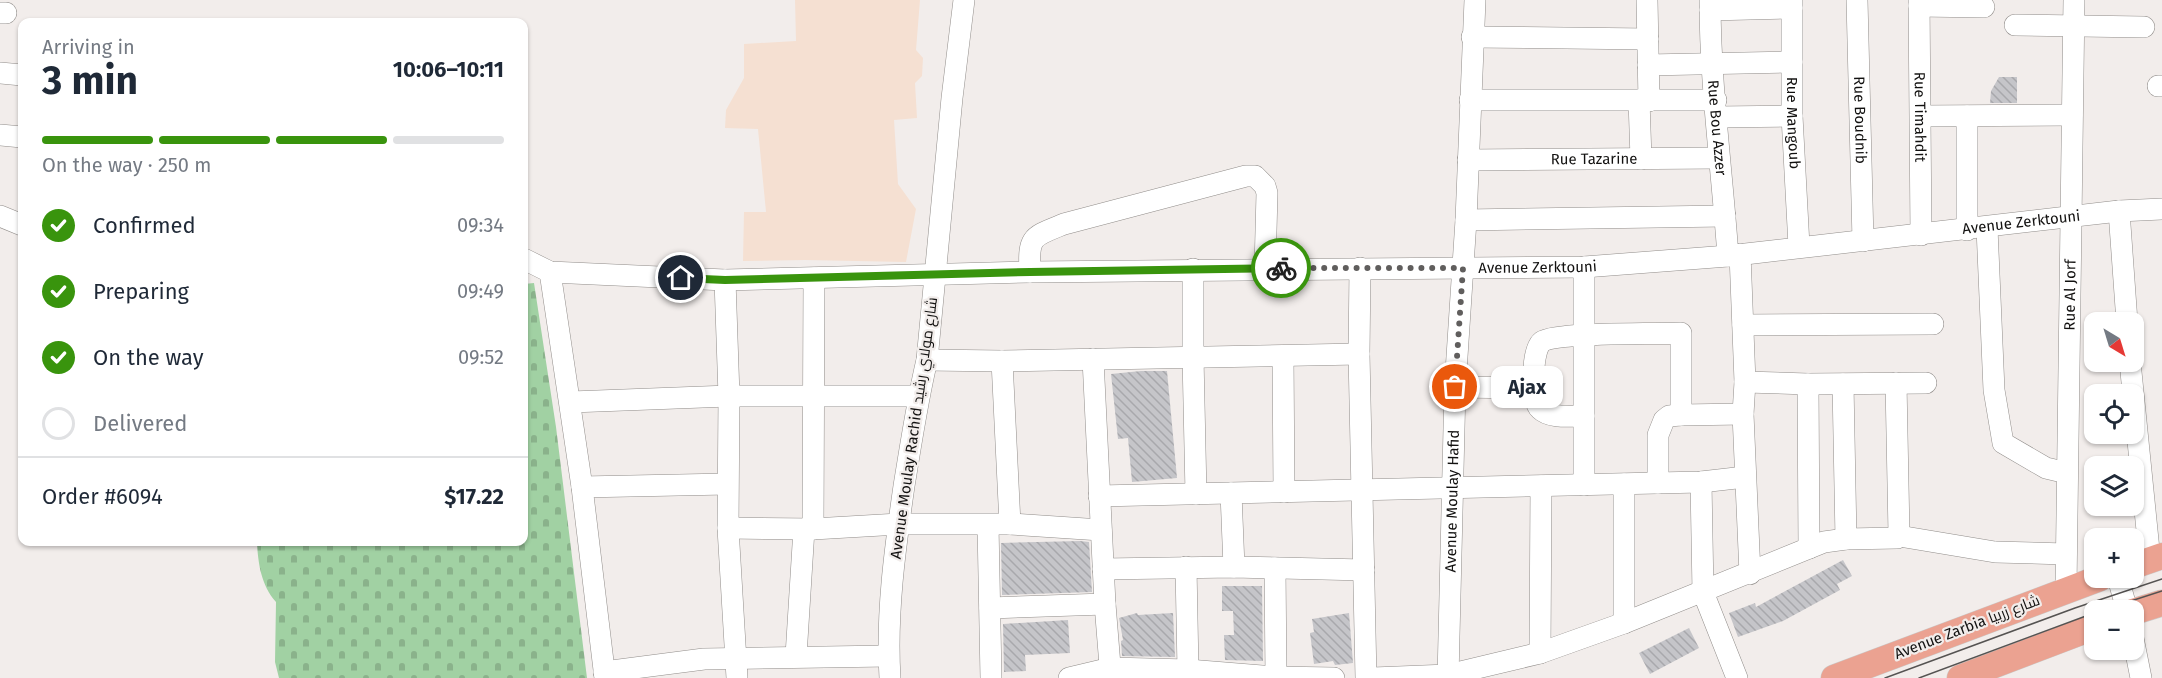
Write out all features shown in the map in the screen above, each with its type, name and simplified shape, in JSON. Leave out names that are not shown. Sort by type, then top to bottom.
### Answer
[{"type":"main road","name":"Avenue Zarbia شارع زربيا","points":[[1834,678],[2084,583]]},
{"type":"main road","points":[[2144,609],[2162,603]]},
{"type":"main road","points":[[1960,678],[2084,631]]},
{"type":"street","name":"Avenue Moulay Rachid شارع مولاي رشيد","points":[[890,678],[888,656],[892,578],[898,524],[927,360],[947,144],[964,0]]},
{"type":"street","name":"Avenue Moulay Hafid","points":[[1448,676],[1455,387],[1466,220],[1474,0]]},
{"type":"street","points":[[1641,159],[1648,65],[1647,0]]},
{"type":"street","name":"Rue Boudnib","points":[[1857,0],[1863,241]]},
{"type":"street","name":"Rue Al Jorf","points":[[2066,589],[2074,0]]},
{"type":"street","points":[[1919,3],[1984,7]]},
{"type":"street","name":"Rue Timahdit","points":[[1919,3],[1921,235]]},
{"type":"street","points":[[1710,5],[1792,4]]},
{"type":"street","name":"Rue Mangoub","points":[[1792,4],[1792,116],[1798,246]]},
{"type":"street","name":"Rue Bou Azzer","points":[[1710,5],[1711,64],[1717,109],[1719,158],[1725,216],[1734,255],[1743,325],[1745,382],[1743,414],[1750,574]]},
{"type":"street","points":[[2015,25],[2144,27]]},
{"type":"street","points":[[1472,37],[1648,39]]},
{"type":"street","points":[[1648,65],[1792,62]]},
{"type":"street","points":[[0,73],[18,75]]},
{"type":"street","points":[[1470,100],[1644,100],[1792,116]]},
{"type":"street","points":[[1921,116],[2072,115]]},
{"type":"street","points":[[1967,116],[1994,390],[2003,443],[2046,468],[2067,473]]},
{"type":"street","points":[[0,135],[18,137]]},
{"type":"street","name":"Rue Tazarine","points":[[1468,160],[1719,158]]},
{"type":"street","points":[[1030,272],[1029,249],[1038,234],[1064,224],[1246,176],[1255,176],[1265,186],[1267,193],[1265,268]]},
{"type":"street","name":"Avenue Zerktouni","points":[[550,272],[725,280],[1193,269],[1584,267],[1734,255],[2119,211],[2162,209]]},
{"type":"street","points":[[2119,211],[2126,312]]},
{"type":"street","points":[[0,216],[18,223]]},
{"type":"street","points":[[1466,220],[1725,216]]},
{"type":"street","points":[[528,261],[550,272],[571,402],[604,675],[681,662],[737,668],[796,656],[888,656]]},
{"type":"street","points":[[1584,267],[1584,485]]},
{"type":"street","points":[[1360,268],[1359,354],[1366,678]]},
{"type":"street","points":[[1193,269],[1196,494]]},
{"type":"street","points":[[796,656],[809,529],[814,278]]},
{"type":"street","points":[[725,280],[729,396],[728,528],[737,668]]},
{"type":"street","points":[[1743,325],[1933,324]]},
{"type":"street","points":[[1584,416],[1547,414],[1537,406],[1534,359],[1538,344],[1546,339],[1584,335],[1681,333],[1681,415]]},
{"type":"street","points":[[927,360],[1002,361],[1359,354]]},
{"type":"street","points":[[1283,356],[1284,492]]},
{"type":"street","points":[[1093,359],[1105,604],[1111,673]]},
{"type":"street","points":[[1002,361],[1010,524]]},
{"type":"street","points":[[2131,372],[2148,561]]},
{"type":"street","points":[[1745,382],[1926,383]]},
{"type":"street","points":[[1896,383],[1899,536]]},
{"type":"street","points":[[1808,384],[1809,548]]},
{"type":"street","points":[[1843,384],[1845,539]]},
{"type":"street","points":[[1455,387],[1535,388]]},
{"type":"street","points":[[571,402],[729,396],[919,396]]},
{"type":"street","points":[[1658,483],[1660,427],[1664,420],[1669,416],[1681,415],[1743,414]]},
{"type":"street","points":[[1099,496],[1701,482],[1745,477]]},
{"type":"street","points":[[1701,482],[1702,592],[1737,678]]},
{"type":"street","points":[[582,487],[727,484]]},
{"type":"street","points":[[1624,484],[1624,623]]},
{"type":"street","points":[[1540,653],[1541,486]]},
{"type":"street","points":[[1231,493],[1234,567]]},
{"type":"street","points":[[728,528],[809,529],[898,524],[1010,524],[1101,530]]},
{"type":"street","points":[[988,525],[991,678]]},
{"type":"street","points":[[1373,678],[1448,676],[1540,653],[1750,574],[1824,542],[1899,536],[1995,552],[2066,554]]},
{"type":"street","points":[[1186,567],[1188,670]]},
{"type":"street","points":[[1103,569],[1234,567],[1364,570]]},
{"type":"street","points":[[1275,568],[1276,677]]},
{"type":"street","points":[[990,608],[1105,604]]},
{"type":"street","points":[[2137,660],[2141,678]]},
{"type":"street","points":[[1069,678],[1111,673],[1188,670],[1276,677],[1334,678]]},
{"type":"shaded area","points":[[795,0],[920,0],[916,50],[923,58],[922,76],[915,83],[917,118],[894,120],[898,184],[916,209],[906,262],[743,261],[744,212],[766,212],[758,129],[725,128],[726,110],[744,78],[744,44],[796,41]]},
{"type":"green space","points":[[534,283],[556,427],[587,678],[279,678],[275,662],[276,602],[261,574],[257,546],[528,546],[528,284]]},
{"type":"building","points":[[1999,77],[2017,77],[2017,103],[1990,103],[1991,91]]},
{"type":"building","points":[[1167,371],[1177,478],[1132,482],[1128,438],[1118,439],[1111,374]]},
{"type":"building","points":[[1089,542],[1092,592],[1002,595],[1001,543]]},
{"type":"building","points":[[1843,560],[1852,576],[1837,584],[1840,590],[1783,621],[1738,637],[1729,613],[1755,603],[1756,607]]},
{"type":"building","points":[[1222,586],[1262,586],[1263,661],[1225,660],[1224,635],[1234,635],[1233,611],[1222,611]]},
{"type":"building","points":[[1137,613],[1138,615],[1173,613],[1175,657],[1122,656],[1121,641],[1123,640],[1119,618]]},
{"type":"building","points":[[1349,613],[1353,663],[1335,665],[1333,661],[1314,664],[1310,633],[1314,632],[1312,619]]},
{"type":"building","points":[[1068,620],[1070,653],[1025,655],[1026,671],[1004,672],[1003,624]]},
{"type":"building","points":[[1689,628],[1699,648],[1650,674],[1639,653]]},
{"type":"tram line","points":[[1885,678],[2075,608],[2162,579]]},
{"type":"tram line","points":[[2134,600],[2162,591]]},
{"type":"tram line","points":[[1919,678],[2084,617]]},
{"type":"way so far","points":[[1281,268],[1463,268],[1455,387]]},
{"type":"place","name":"Ajax","points":[[1455,387]]},
{"type":"route","points":[[681,278],[725,280],[1281,268]]}]
